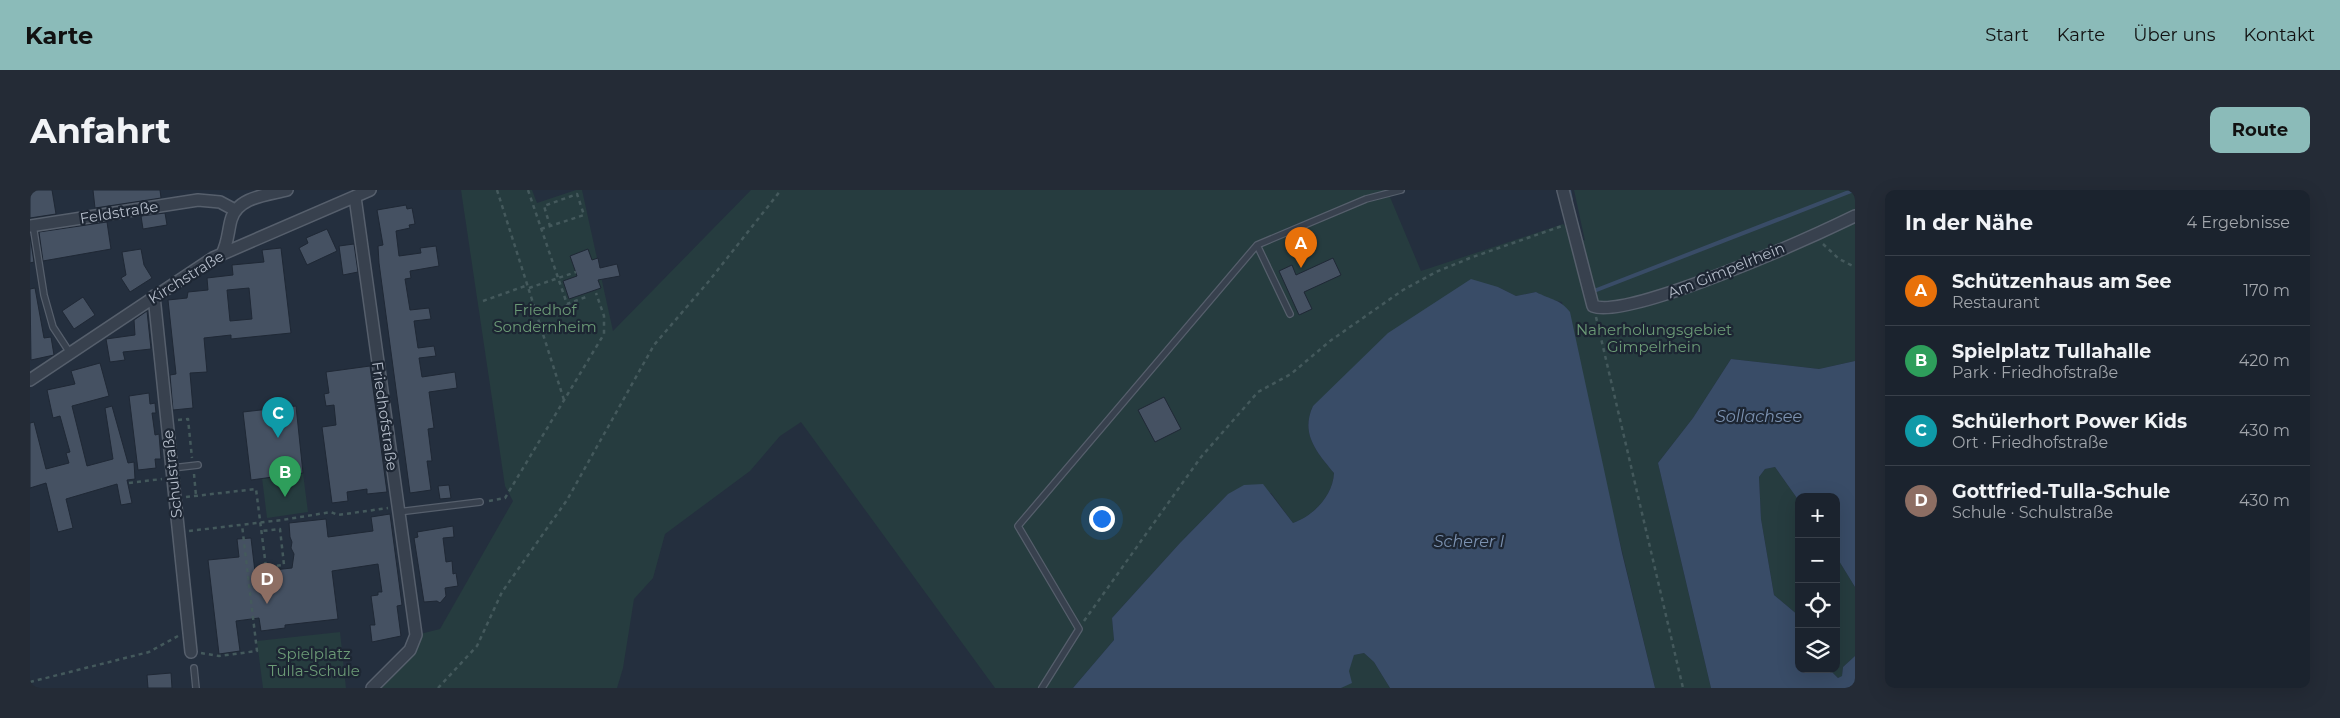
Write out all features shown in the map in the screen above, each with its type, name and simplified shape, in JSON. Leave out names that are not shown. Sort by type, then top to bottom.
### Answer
[{"type":"street","points":[[222,254],[235,210],[241,204],[287,190]]},
{"type":"street","name":"Kirchstraße","points":[[30,380],[154,296],[222,254],[370,190]]},
{"type":"street","points":[[1563,190],[1593,306]]},
{"type":"street","name":"Friedhofstraße","points":[[355,197],[416,635],[410,650],[372,688]]},
{"type":"street","name":"Feldstraße","points":[[32,226],[210,199],[235,210]]},
{"type":"street","name":"Am Gimpelrhein","points":[[1593,306],[1609,308],[1655,297],[1720,275],[1855,216]]},
{"type":"street","name":"Schulstraße","points":[[154,296],[192,652]]},
{"type":"lane","points":[[1042,688],[1079,628],[1018,526],[1258,245],[1366,199],[1401,190]]},
{"type":"lane","points":[[32,226],[44,295],[53,327],[70,353]]},
{"type":"lane","points":[[1258,245],[1290,314]]},
{"type":"lane","points":[[172,473],[196,465]]},
{"type":"lane","points":[[398,509],[480,502]]},
{"type":"lane","points":[[194,668],[196,688]]},
{"type":"path","points":[[497,190],[564,400]]},
{"type":"path","points":[[528,190],[566,304],[586,297]]},
{"type":"path","points":[[438,688],[477,646],[502,592],[567,500],[654,345],[710,281],[781,190]]},
{"type":"path","points":[[541,229],[584,215],[577,194],[544,206],[550,226]]},
{"type":"path","points":[[1079,628],[1201,457],[1258,392],[1291,374],[1330,341],[1403,290],[1470,258],[1571,223]]},
{"type":"path","points":[[1812,235],[1839,259],[1855,267]]},
{"type":"path","points":[[483,301],[576,272]]},
{"type":"path","points":[[480,502],[505,498],[605,331],[604,316],[596,293]]},
{"type":"path","points":[[1593,306],[1683,688]]},
{"type":"path","points":[[167,421],[188,419],[196,465],[196,496]]},
{"type":"path","points":[[129,483],[172,473]]},
{"type":"path","points":[[175,499],[256,490],[266,567],[284,565],[280,529],[262,531]]},
{"type":"path","points":[[178,532],[260,523],[332,512],[338,515],[398,509]]},
{"type":"path","points":[[192,652],[219,656],[256,651],[242,525]]},
{"type":"path","points":[[30,682],[149,652],[189,629]]},
{"type":"green space","points":[[461,190],[532,190],[537,203],[576,190],[582,190],[613,331],[751,190],[1387,190],[1421,271],[1563,224],[1585,241],[1574,190],[1855,190],[1855,361],[1819,369],[1731,359],[1693,418],[1658,463],[1711,688],[1655,688],[1562,302],[1548,299],[1536,292],[1516,296],[1498,287],[1313,406],[1309,416],[1309,434],[1316,450],[1334,473],[1330,490],[1321,504],[1308,515],[1293,523],[1271,493],[1228,494],[1180,543],[1112,618],[1114,640],[1073,688],[995,688],[801,422],[780,436],[750,471],[665,534],[653,578],[634,599],[623,668],[617,688],[373,688],[408,657],[418,642],[420,634],[440,629],[513,501],[505,486]]},
{"type":"green space","points":[[1775,467],[1795,495],[1795,613],[1774,595],[1761,519],[1759,477],[1765,469]]},
{"type":"green space","points":[[303,473],[308,512],[267,518],[262,478]]},
{"type":"green space","points":[[1840,563],[1855,587],[1855,656],[1843,667],[1842,676],[1838,678],[1833,673],[1840,673]]},
{"type":"green space","name":"Spielplatz Tulla-Schule","points":[[340,632],[346,688],[263,688],[257,641]]},
{"type":"green space","points":[[1364,653],[1374,662],[1390,688],[1341,688],[1354,655]]},
{"type":"water","name":"Scherer I","points":[[1471,279],[1498,287],[1516,296],[1536,292],[1559,302],[1570,312],[1622,553],[1655,688],[1390,688],[1374,662],[1364,653],[1354,655],[1349,671],[1352,683],[1341,688],[1073,688],[1114,640],[1112,618],[1180,543],[1228,494],[1244,485],[1263,484],[1293,523],[1308,515],[1321,504],[1330,490],[1334,473],[1316,450],[1309,434],[1309,416],[1313,406],[1388,333]]},
{"type":"water","name":"Sollachsee","points":[[1731,359],[1819,369],[1855,361],[1855,587],[1840,563],[1840,493],[1795,493],[1795,495],[1775,467],[1765,469],[1759,477],[1761,519],[1774,595],[1795,613],[1795,673],[1833,673],[1838,678],[1842,676],[1843,667],[1855,656],[1855,688],[1711,688],[1658,463],[1693,418]]},
{"type":"building","points":[[30,190],[52,190],[56,214],[30,218]]},
{"type":"building","points":[[93,190],[160,190],[161,198],[95,208]]},
{"type":"building","points":[[406,205],[407,209],[412,208],[415,224],[409,225],[410,228],[396,231],[399,256],[421,253],[420,248],[436,246],[439,266],[410,271],[411,278],[405,279],[410,310],[429,308],[431,319],[414,321],[418,348],[434,346],[436,356],[419,358],[422,377],[455,372],[457,388],[429,392],[434,428],[428,429],[432,461],[427,461],[431,490],[410,493],[379,263],[378,246],[383,245],[377,210]]},
{"type":"building","points":[[165,213],[167,225],[143,229],[141,216]]},
{"type":"building","points":[[107,222],[111,249],[43,261],[39,232]]},
{"type":"building","points":[[327,229],[337,251],[307,265],[299,248],[308,243],[306,238]]},
{"type":"building","points":[[30,236],[34,262],[30,263]]},
{"type":"building","points":[[354,244],[358,272],[343,275],[339,246]]},
{"type":"building","points":[[281,248],[291,333],[231,339],[231,335],[204,338],[207,372],[190,373],[193,408],[173,410],[170,375],[176,374],[168,300],[187,298],[188,292],[208,290],[207,278],[233,275],[232,265],[264,262],[262,250]],"holes":[[[249,288],[252,319],[230,321],[227,290]]]},
{"type":"building","points":[[141,249],[144,265],[152,278],[130,292],[121,278],[126,275],[122,252]]},
{"type":"building","points":[[588,249],[592,260],[598,258],[600,268],[617,264],[620,276],[598,280],[601,288],[569,299],[563,281],[577,276],[570,256]]},
{"type":"building","points":[[1333,258],[1341,275],[1304,292],[1312,309],[1299,315],[1279,271],[1292,265],[1296,275]]},
{"type":"building","points":[[35,288],[44,338],[51,337],[54,355],[31,360],[30,289]]},
{"type":"building","points":[[83,297],[95,315],[74,329],[62,311]]},
{"type":"building","points":[[147,311],[151,349],[123,352],[125,360],[110,362],[106,339],[135,335],[134,320]]},
{"type":"building","points":[[100,363],[109,396],[72,406],[87,466],[113,459],[105,408],[112,406],[128,463],[134,462],[135,479],[127,480],[132,503],[121,505],[117,484],[66,499],[73,528],[58,532],[46,483],[30,488],[30,423],[34,422],[46,469],[69,463],[66,453],[70,452],[60,416],[53,418],[47,390],[75,384],[71,371]]},
{"type":"building","points":[[370,366],[387,492],[367,494],[367,489],[347,492],[348,501],[332,503],[322,427],[336,425],[334,405],[326,406],[324,394],[329,393],[326,372]]},
{"type":"building","points":[[149,393],[150,404],[155,403],[156,413],[152,413],[155,435],[159,434],[161,459],[155,459],[156,468],[138,470],[129,396]]},
{"type":"building","points":[[1164,397],[1181,429],[1155,442],[1138,410]]},
{"type":"building","points":[[296,406],[303,473],[251,480],[243,412]]},
{"type":"building","points":[[449,485],[451,498],[440,499],[438,486]]},
{"type":"building","points":[[390,514],[402,605],[397,606],[401,636],[372,642],[370,625],[375,625],[371,596],[382,592],[378,564],[332,571],[338,619],[285,625],[285,628],[261,631],[259,618],[236,621],[240,651],[219,654],[208,560],[239,557],[237,539],[251,538],[255,572],[292,568],[294,554],[291,548],[289,523],[326,519],[328,537],[373,531],[371,517]]},
{"type":"building","points":[[453,526],[454,537],[443,538],[446,562],[452,561],[453,574],[456,573],[458,586],[445,588],[446,596],[440,603],[437,601],[424,602],[414,538],[418,537],[417,532]]},
{"type":"building","points":[[171,673],[172,688],[148,688],[147,675]]},
{"type":"waterway","points":[[1569,190],[1571,200]]},
{"type":"waterway","points":[[1593,287],[1594,291],[1854,190]]},
{"type":"place","name":"Schützenhaus am See","points":[[1301,268]]},
{"type":"place","name":"Schülerhort Power Kids","points":[[278,438]]},
{"type":"place","name":"Spielplatz Tullahalle","points":[[285,497]]},
{"type":"place","name":"Gottfried-Tulla-Schule","points":[[267,604]]},
{"type":"park label","name":"Friedhof Sondernheim","points":[[545,318]]},
{"type":"park label","name":"Naherholungsgebiet Gimpelrhein","points":[[1654,338]]}]
